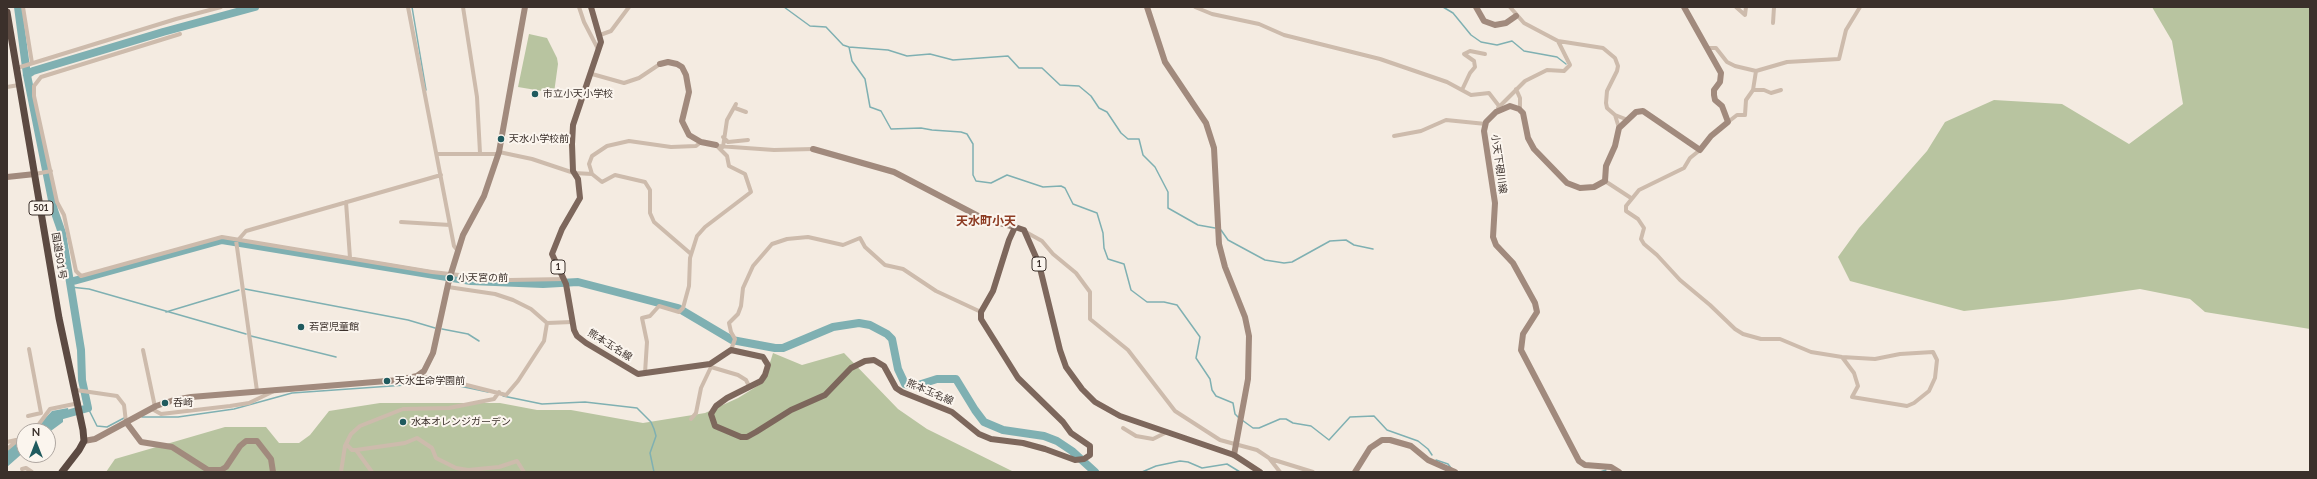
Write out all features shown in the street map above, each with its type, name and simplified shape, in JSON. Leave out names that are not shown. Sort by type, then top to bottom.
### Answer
[{"type":"highway","name":"国道501号","points":[[7,12],[18,68],[19,85],[38,173],[59,318],[78,390],[78,404],[84,441]]},
{"type":"highway","points":[[62,472],[84,441]]},
{"type":"main road","name":"熊本玉名線","points":[[590,7],[601,42],[592,74],[574,125],[572,144],[574,173],[579,183],[580,198],[560,235],[552,254],[566,284],[572,322],[577,336],[638,374],[711,366],[731,350],[756,354],[766,360],[768,365],[766,375],[761,381],[727,398],[712,410],[711,418],[715,426],[733,434],[747,437],[790,410],[825,396],[851,368],[865,361],[874,360],[884,366],[896,388],[902,392],[952,412],[979,434],[991,439],[1023,443],[1082,460],[1090,456],[1090,446],[1071,433],[1063,422],[1018,378],[982,319],[981,312]]},
{"type":"main road","points":[[981,312],[993,291],[1009,240],[1015,227],[1024,230]]},
{"type":"main road","name":"1","points":[[1024,230],[1039,264],[1060,350],[1066,367],[1077,384],[1095,402],[1106,409],[1234,455],[1260,472]]},
{"type":"street","points":[[23,7],[30,64]]},
{"type":"street","points":[[18,68],[176,18],[221,7]]},
{"type":"street","points":[[408,7],[454,246],[458,251]]},
{"type":"street","points":[[463,7],[477,98],[480,153]]},
{"type":"street","points":[[417,376],[429,364],[458,251],[490,180],[499,153],[525,7]]},
{"type":"street","points":[[579,7],[584,22],[598,49]]},
{"type":"street","points":[[600,35],[611,31],[629,7]]},
{"type":"street","points":[[1147,7],[1165,62],[1206,123],[1211,136],[1216,158],[1218,236],[1225,267],[1248,327],[1248,379],[1240,432],[1234,455]]},
{"type":"street","points":[[1196,7],[1212,14],[1259,24],[1284,35],[1380,59],[1448,82],[1471,95],[1489,93],[1498,109]]},
{"type":"street","points":[[1476,7],[1484,21],[1494,25],[1506,23],[1516,16]]},
{"type":"street","points":[[1510,7],[1516,16],[1524,23],[1558,41],[1603,48],[1615,58],[1618,66],[1607,91],[1607,108],[1615,115],[1628,120]]},
{"type":"street","points":[[1684,7],[1721,72],[1720,82],[1714,90],[1714,95],[1715,100],[1722,106],[1728,122]]},
{"type":"street","points":[[1736,7],[1745,15],[1746,7]]},
{"type":"street","points":[[1773,23],[1774,7]]},
{"type":"street","points":[[1706,48],[1716,48],[1727,62],[1735,66],[1756,71],[1787,62],[1839,59],[1846,30],[1860,7]]},
{"type":"street","points":[[180,34],[41,78],[37,81],[34,96],[50,171],[57,202],[64,215],[76,271],[81,276],[222,237],[451,276],[510,280],[564,279]]},
{"type":"street","points":[[1498,109],[1525,81],[1547,70],[1558,71],[1567,69],[1570,62],[1558,41]]},
{"type":"street","points":[[1462,90],[1470,72],[1475,67],[1474,61],[1464,54],[1466,51],[1485,54]]},
{"type":"street","points":[[592,74],[624,83],[639,78],[660,64],[668,62],[682,66],[689,87],[682,122],[689,135],[701,142],[723,147],[774,150],[813,149],[894,172],[984,219],[1015,227]]},
{"type":"street","points":[[1756,71],[1753,90],[1746,100],[1745,115],[1737,115],[1711,136],[1700,150],[1693,155],[1684,168],[1639,190],[1626,206],[1626,211],[1638,219],[1644,228],[1641,239],[1644,244],[1735,329],[1749,336],[1780,339],[1811,352],[1842,357],[1875,359],[1900,354],[1933,352],[1938,363],[1929,391],[1925,396],[1906,406],[1852,396],[1858,386],[1854,373],[1842,357]]},
{"type":"street","points":[[7,87],[19,85]]},
{"type":"street","points":[[1516,89],[1520,98],[1520,110],[1528,138],[1534,149],[1567,183],[1574,187],[1587,188],[1605,181]]},
{"type":"street","points":[[1753,90],[1764,90],[1771,93],[1781,90]]},
{"type":"street","points":[[723,147],[723,137],[727,120],[735,106],[746,112]]},
{"type":"street","points":[[1498,109],[1510,106],[1520,110]]},
{"type":"street","name":"小天下硯川線","points":[[1498,109],[1486,124],[1484,131],[1495,203],[1493,237],[1496,245],[1513,263],[1535,303],[1537,312],[1523,334],[1521,350],[1579,461],[1585,465],[1611,467],[1619,472]]},
{"type":"street","points":[[1619,128],[1636,112],[1642,111],[1700,150]]},
{"type":"street","points":[[1605,181],[1606,166],[1615,146],[1619,128],[1615,115]]},
{"type":"street","points":[[1394,136],[1421,131],[1446,120],[1486,124]]},
{"type":"street","points":[[723,137],[728,142],[748,140]]},
{"type":"street","points":[[592,174],[590,164],[592,156],[607,146],[629,141],[672,147],[696,146],[701,142]]},
{"type":"street","points":[[645,373],[647,342],[642,318],[650,316],[659,306],[682,309],[690,286],[691,254],[702,230],[751,192],[745,174],[729,166],[728,156],[716,145]]},
{"type":"street","points":[[436,154],[499,153],[532,159],[574,173],[592,174],[602,182],[615,176],[645,182],[650,190],[650,213],[654,222],[691,254]]},
{"type":"street","points":[[7,177],[50,171]]},
{"type":"street","points":[[257,392],[236,246],[237,239],[246,231],[441,175]]},
{"type":"street","points":[[1605,181],[1631,198]]},
{"type":"street","points":[[346,202],[350,258]]},
{"type":"street","points":[[401,222],[450,225]]},
{"type":"street","points":[[1024,230],[1042,241],[1053,254],[1076,273],[1090,292],[1088,313],[1093,324],[1128,350],[1175,411],[1220,440],[1257,450],[1269,458],[1313,472]]},
{"type":"street","points":[[731,350],[734,341],[729,323],[738,314],[741,306],[743,288],[753,266],[772,244],[787,239],[808,237],[844,245],[860,238],[865,247],[885,265],[903,269],[936,291],[981,312]]},
{"type":"street","points":[[448,287],[495,294],[513,300],[531,309],[547,323],[572,322]]},
{"type":"street","points":[[84,441],[95,439],[127,419],[140,415],[153,408],[191,397],[399,380],[417,376],[447,380],[506,395],[518,381],[544,341],[547,323]]},
{"type":"street","points":[[30,349],[41,413]]},
{"type":"street","points":[[143,350],[153,408],[161,414],[249,403],[274,391]]},
{"type":"street","points":[[692,419],[696,413],[701,388],[711,366],[738,375],[746,380],[749,386]]},
{"type":"street","points":[[78,390],[117,396],[124,405],[127,419],[140,442],[172,447],[208,470],[221,470],[226,467],[240,446],[246,441],[257,441],[271,459],[272,472]]},
{"type":"street","points":[[341,472],[346,444],[360,426],[403,409],[449,408],[494,399],[499,394]]},
{"type":"street","points":[[28,416],[50,409],[78,404]]},
{"type":"street","points":[[41,423],[50,409]]},
{"type":"street","points":[[1123,428],[1136,436],[1154,439],[1167,432]]},
{"type":"street","points":[[346,444],[352,450],[356,450],[405,442],[417,438],[432,448],[436,458],[456,468],[468,470],[500,467],[516,461],[524,472]]},
{"type":"street","points":[[1355,472],[1370,448],[1382,440],[1390,440],[1411,446],[1428,460],[1455,472]]},
{"type":"street","points":[[7,449],[16,442]]},
{"type":"street","points":[[356,450],[372,472]]},
{"type":"street","points":[[1269,458],[1280,472]]},
{"type":"street","points":[[22,470],[26,468],[32,472]]},
{"type":"green space","points":[[2152,7],[2310,7],[2310,329],[2205,312],[2190,299],[2140,289],[2063,300],[1964,311],[1850,281],[1838,257],[1859,228],[1927,151],[1945,122],[1994,100],[2062,104],[2129,144],[2183,104],[2172,41]]},
{"type":"green space","points":[[529,34],[547,38],[557,58],[558,64],[554,93],[518,87]]},
{"type":"green space","points":[[773,353],[802,365],[844,353],[898,409],[927,429],[1014,472],[106,472],[115,459],[225,427],[266,427],[279,443],[299,443],[310,435],[329,411],[380,403],[500,403],[537,410],[571,410],[643,423],[705,413],[738,398],[764,382]]},
{"type":"water","points":[[68,408],[69,416],[63,417],[63,422],[56,427],[56,423],[41,423],[52,411]]},
{"type":"water","points":[[16,443],[16,459],[7,467],[7,449]]},
{"type":"waterway","points":[[18,7],[27,75],[54,210],[62,233],[81,350],[82,380],[88,408],[56,417],[51,423]]},
{"type":"waterway","points":[[27,75],[33,71],[163,32],[255,7]]},
{"type":"waterway","points":[[412,7],[426,90]]},
{"type":"waterway","points":[[784,7],[810,26],[826,27],[843,45],[849,47],[888,50],[907,56],[930,54],[953,60],[1008,56],[1019,68],[1042,68],[1060,85],[1079,86],[1091,96],[1099,108],[1107,112],[1121,133],[1128,139],[1139,139],[1143,155],[1155,167],[1168,192],[1168,208],[1198,225],[1215,228]]},
{"type":"waterway","points":[[1443,7],[1453,13],[1471,35],[1481,42],[1497,45],[1512,41],[1524,51],[1557,57],[1566,64]]},
{"type":"waterway","points":[[849,47],[852,61],[865,79],[870,107],[881,111],[891,129],[921,128],[961,132],[967,134],[973,144],[973,175],[976,181],[991,183],[1007,175],[1043,187],[1061,186],[1065,188],[1073,204],[1097,213],[1103,233],[1104,248],[1108,259],[1124,264],[1131,290],[1147,302],[1164,302],[1177,305],[1200,337],[1196,358],[1210,379],[1212,390],[1216,396],[1233,403],[1235,414],[1239,418]]},
{"type":"waterway","points":[[1221,230],[1228,240],[1265,260],[1284,263],[1292,262],[1330,241],[1346,240],[1354,245],[1373,249]]},
{"type":"waterway","points":[[70,282],[222,240],[471,281],[543,284],[578,282],[678,308],[732,340],[775,348],[783,348],[833,327],[859,323],[870,325],[887,334],[892,339],[898,369],[905,384],[915,386],[937,379],[956,379],[984,422],[1003,430],[1044,436],[1057,441],[1072,451],[1095,472]]},
{"type":"waterway","points":[[70,287],[89,289],[246,334]]},
{"type":"waterway","points":[[245,289],[408,320],[435,328]]},
{"type":"waterway","points":[[166,312],[239,290]]},
{"type":"waterway","points":[[442,329],[468,334],[479,341]]},
{"type":"waterway","points":[[251,336],[336,357]]},
{"type":"waterway","points":[[142,417],[178,417],[234,409],[292,393],[434,383],[450,384],[488,392]]},
{"type":"waterway","points":[[503,396],[542,404],[585,402],[637,408],[651,422],[656,436],[650,453],[654,472]]},
{"type":"waterway","points":[[88,408],[97,426],[107,427],[124,418]]},
{"type":"waterway","points":[[1242,420],[1253,428],[1259,428],[1280,419],[1286,419],[1293,423],[1311,426],[1329,440],[1350,417],[1374,416],[1387,430],[1418,441],[1428,449],[1432,455]]},
{"type":"waterway","points":[[1436,460],[1448,464],[1451,468]]},
{"type":"waterway","points":[[1142,472],[1156,466],[1180,461],[1188,462],[1202,468],[1227,464],[1240,472]]},
{"type":"waterway","points":[[1600,472],[1606,470]]},
{"type":"place","name":"市立小天小学校","points":[[535,94]]},
{"type":"place","name":"天水小学校前","points":[[501,139]]},
{"type":"place","name":"小天宮の前","points":[[450,278]]},
{"type":"place","name":"若宮児童館","points":[[301,327]]},
{"type":"place","name":"天水生命学園前","points":[[387,381]]},
{"type":"place","name":"呑崎","points":[[165,403]]},
{"type":"place","name":"水本オレンジガーデン","points":[[403,422]]},
{"type":"district","name":"天水町小天","points":[[986,221]]}]
